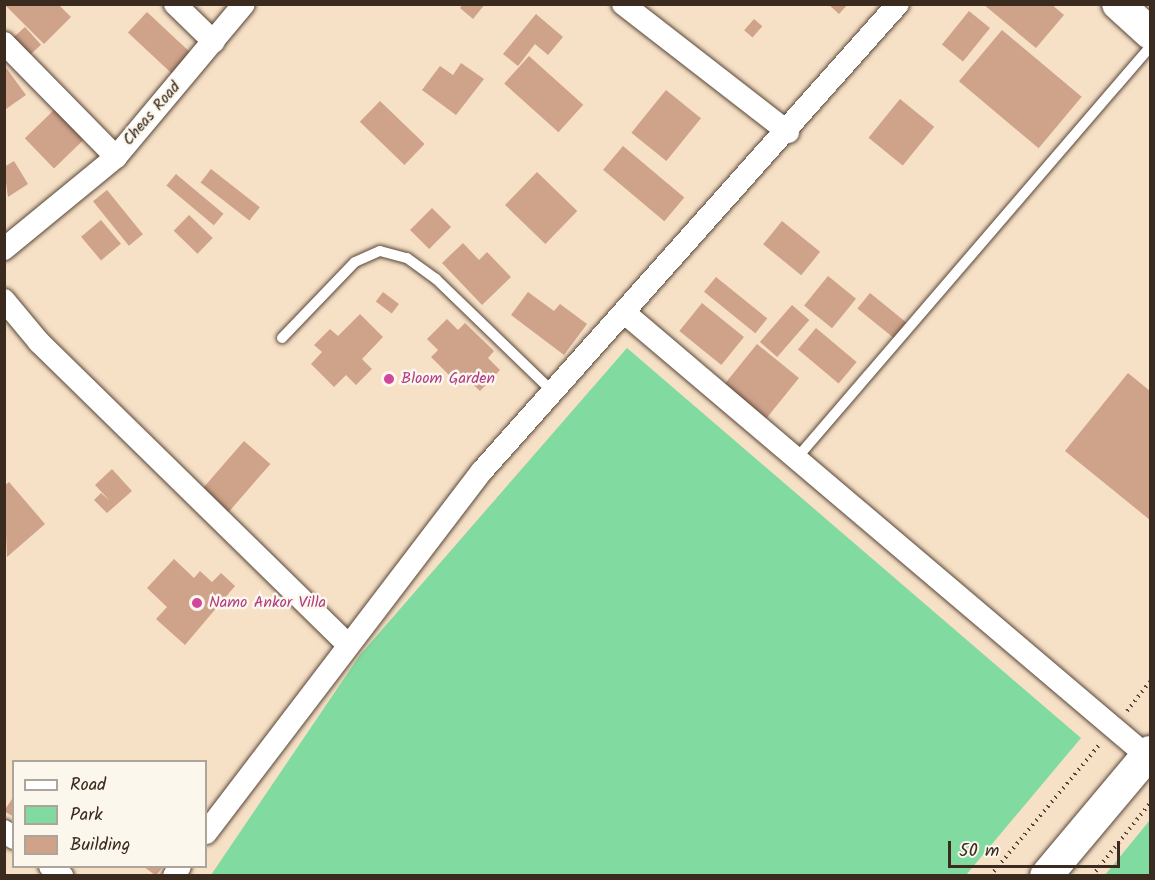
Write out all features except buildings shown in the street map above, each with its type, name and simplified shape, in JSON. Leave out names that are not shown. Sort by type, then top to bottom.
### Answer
[{"type":"street","points":[[175,4],[214,42]]},
{"type":"street","name":"Cheas Road","points":[[4,43],[116,157],[244,4]]},
{"type":"street","points":[[623,4],[788,132]]},
{"type":"street","points":[[207,831],[346,643],[551,390],[626,314],[898,4]]},
{"type":"street","points":[[1118,4],[1150,33]]},
{"type":"street","points":[[4,249],[116,157]]},
{"type":"street","points":[[4,300],[13,328],[346,643]]},
{"type":"street","points":[[626,314],[1114,727],[1149,754],[1046,876]]},
{"type":"lane","points":[[796,459],[1150,46]]},
{"type":"lane","points":[[282,338],[355,262],[380,251],[407,258],[435,279],[551,390]]},
{"type":"path","points":[[990,876],[1150,682]]},
{"type":"path","points":[[1092,876],[1150,803]]},
{"type":"green space","points":[[627,348],[1081,738],[966,875],[211,875],[360,655]]},
{"type":"green space","points":[[1150,820],[1150,875],[1105,875]]},
{"type":"place","name":"Bloom Garden","points":[[389,379]]},
{"type":"place","name":"Namo Ankor Villa","points":[[197,603]]}]
